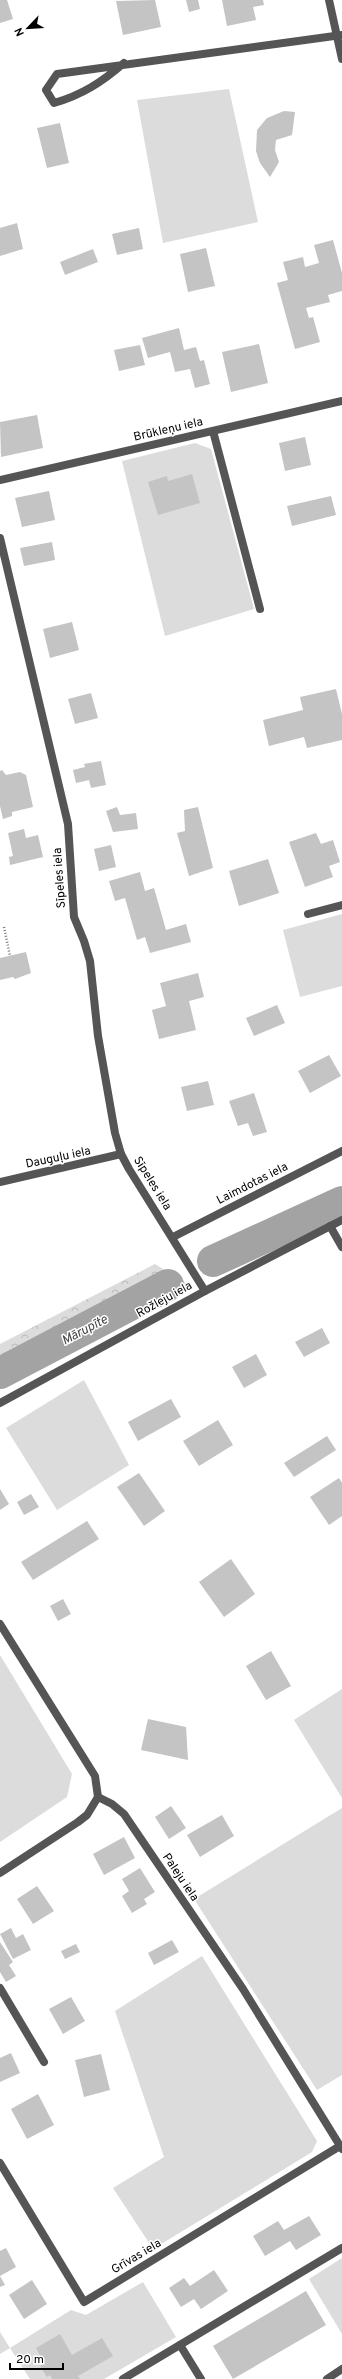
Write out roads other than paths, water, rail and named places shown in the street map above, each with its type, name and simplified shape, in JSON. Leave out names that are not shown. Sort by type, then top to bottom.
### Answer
[{"type":"street","points":[[329,0],[339,35],[342,59]]},
{"type":"street","points":[[124,63],[102,82],[76,97],[54,103],[46,90],[57,74],[124,63],[339,35]]},
{"type":"street","name":"Brūkleņu iela","points":[[0,480],[342,402]]},
{"type":"street","points":[[213,431],[260,609]]},
{"type":"street","name":"Sīpeles iela","points":[[0,538],[68,824],[74,917],[90,961],[100,1043],[114,1132],[122,1154],[205,1291]]},
{"type":"street","points":[[308,914],[342,904]]},
{"type":"street","name":"Laimdotas iela","points":[[173,1237],[342,1151]]},
{"type":"street","name":"Dauguļu iela","points":[[0,1182],[122,1154]]},
{"type":"street","name":"Rožleju iela","points":[[0,1402],[205,1291],[342,1220]]},
{"type":"street","points":[[330,1226],[342,1247]]},
{"type":"street","points":[[0,1624],[95,1776],[98,1797],[87,1815],[78,1822],[0,1873]]},
{"type":"street","name":"Paleju iela","points":[[98,1797],[112,1804],[124,1814],[243,1989],[341,2148]]},
{"type":"street","points":[[0,1988],[44,2062]]},
{"type":"street","name":"Grīvas iela","points":[[0,2163],[84,2302],[341,2148]]},
{"type":"street","points":[[123,2379],[342,2248]]},
{"type":"street","points":[[180,2344],[201,2379]]},
{"type":"street","points":[[327,2379],[342,2369]]},
{"type":"waterway","name":"Mārupīte","points":[[213,1261],[342,1202]]},
{"type":"waterway","name":"Mārupīte","points":[[0,1373],[168,1285]]}]
